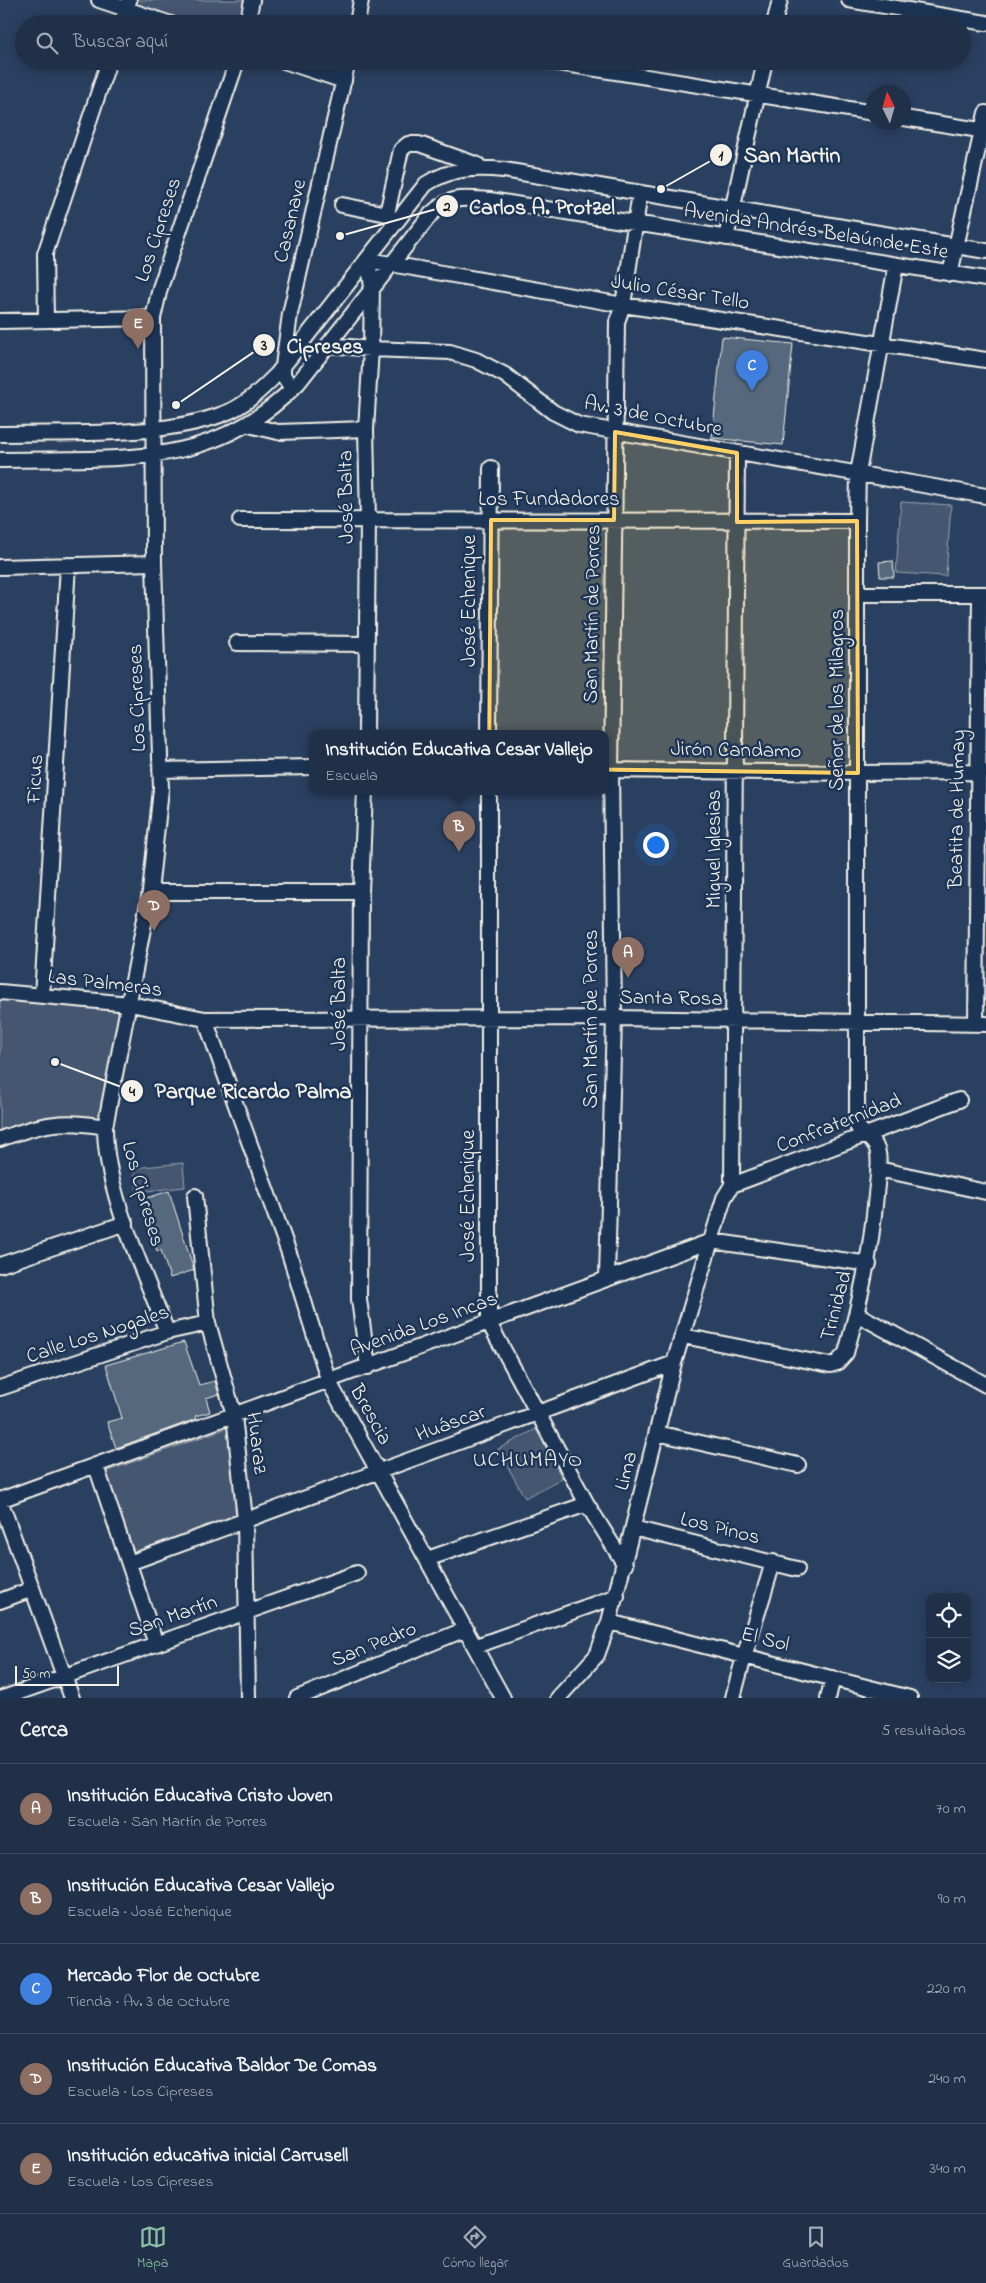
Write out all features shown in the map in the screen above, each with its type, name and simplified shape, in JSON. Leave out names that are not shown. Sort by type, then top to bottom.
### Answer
[{"type":"street","points":[[98,0],[128,5],[150,15]]},
{"type":"street","points":[[249,15],[252,0]]},
{"type":"street","points":[[358,15],[361,0]]},
{"type":"street","points":[[776,15],[780,0]]},
{"type":"street","points":[[849,0],[938,15]]},
{"type":"street","points":[[971,20],[986,23]]},
{"type":"street","points":[[46,320],[45,254],[106,70]]},
{"type":"street","name":"Los Cipreses","points":[[167,1332],[126,1223],[105,1146],[105,1126],[130,1004],[150,892],[161,789],[154,563],[155,430],[153,318],[160,288],[234,70]]},
{"type":"street","points":[[311,70],[344,81]]},
{"type":"street","name":"Casanave","points":[[292,389],[283,374],[290,314],[346,70]]},
{"type":"street","points":[[602,70],[866,112]]},
{"type":"street","points":[[726,238],[763,70]]},
{"type":"street","points":[[950,274],[984,131],[986,113]]},
{"type":"street","points":[[911,119],[984,131]]},
{"type":"street","points":[[342,205],[391,218],[401,150],[408,144],[419,144],[486,168]]},
{"type":"street","name":"Avenida Andrés Belaúnde Este","points":[[0,434],[155,430],[189,424],[224,414],[255,396],[283,366],[368,260],[391,218],[426,184],[442,174],[461,169],[486,168],[986,250]]},
{"type":"street","name":"San Martín de Porres","points":[[609,730],[617,322],[623,305],[640,193]]},
{"type":"street","name":"Avenida Andrés Belaúnde Este","points":[[0,460],[154,456],[190,449],[249,425],[276,406],[292,389],[329,345],[372,287],[431,214],[442,204],[453,199],[490,200],[986,279]]},
{"type":"street","name":"Julio César Tello","points":[[368,260],[623,305],[986,360]]},
{"type":"street","name":"José Balta","points":[[366,730],[368,520],[366,429],[371,349],[372,287],[368,260]]},
{"type":"street","name":"Señor de los Milagros","points":[[864,1136],[857,1126],[856,1021],[858,474],[896,265]]},
{"type":"street","points":[[0,321],[153,318]]},
{"type":"street","name":"Av. 3 de Octubre","points":[[329,345],[371,349],[450,352],[476,360],[505,375],[552,412],[579,425],[986,496]]},
{"type":"street","points":[[249,425],[278,432],[366,429]]},
{"type":"street","name":"Miguel Iglesias","points":[[711,1241],[724,1198],[732,1185],[737,453]]},
{"type":"street","name":"José Echenique","points":[[489,730],[491,468]]},
{"type":"street","name":"Los Fundadores","points":[[240,520],[857,521]]},
{"type":"street","points":[[0,567],[154,563]]},
{"type":"street","name":"Ficus","points":[[42,996],[68,565]]},
{"type":"street","points":[[858,594],[983,594]]},
{"type":"street","name":"Beatita de Humay","points":[[981,1024],[983,594]]},
{"type":"street","points":[[237,643],[367,644]]},
{"type":"street","points":[[160,770],[309,768]]},
{"type":"street","name":"Jirón Candamo","points":[[609,770],[858,774],[982,772]]},
{"type":"street","name":"José Balta","points":[[365,795],[361,892],[359,1299],[368,1367]]},
{"type":"street","name":"José Echenique","points":[[489,795],[489,1323],[587,1504],[625,1565]]},
{"type":"street","name":"San Martín de Porres","points":[[607,1277],[614,1018],[609,795]]},
{"type":"street","points":[[150,892],[361,892]]},
{"type":"street","name":"Las Palmeras","points":[[0,992],[130,1004],[205,1019]]},
{"type":"street","name":"Santa Rosa","points":[[205,1019],[360,1018],[489,1020],[614,1018],[981,1024]]},
{"type":"street","name":"Brescia","points":[[205,1019],[290,1253],[329,1382],[503,1698]]},
{"type":"street","name":"Confraternidad","points":[[732,1185],[959,1100]]},
{"type":"street","points":[[0,1139],[39,1125],[65,1122],[105,1126]]},
{"type":"street","name":"Trinidad","points":[[683,1336],[830,1365],[837,1363],[846,1353],[869,1264],[878,1169],[877,1148],[872,1140],[864,1136]]},
{"type":"street","points":[[878,1169],[986,1192]]},
{"type":"street","name":"Huaraz","points":[[195,1196],[208,1323],[234,1415],[245,1520],[248,1698]]},
{"type":"street","points":[[0,1265],[126,1223]]},
{"type":"street","name":"Avenida Los Incas","points":[[0,1500],[329,1382],[607,1277],[711,1241],[869,1264]]},
{"type":"street","name":"Lima","points":[[558,1698],[597,1655],[609,1622],[625,1565],[674,1363],[711,1241]]},
{"type":"street","points":[[857,1314],[986,1386]]},
{"type":"street","name":"Calle Los Nogales","points":[[0,1388],[167,1332],[208,1323]]},
{"type":"street","name":"Huáscar","points":[[129,1563],[674,1363]]},
{"type":"street","points":[[657,1433],[798,1465]]},
{"type":"street","points":[[96,1466],[156,1644]]},
{"type":"street","points":[[0,1500],[72,1698]]},
{"type":"street","points":[[427,1559],[587,1504]]},
{"type":"street","name":"Los Pinos","points":[[633,1528],[797,1569]]},
{"type":"street","points":[[733,1698],[743,1655],[757,1620],[774,1562]]},
{"type":"street","name":"San Martín","points":[[3,1698],[357,1573]]},
{"type":"street","points":[[0,1601],[32,1589]]},
{"type":"street","points":[[476,1646],[617,1596]]},
{"type":"street","name":"El Sol","points":[[609,1622],[910,1698]]},
{"type":"street","name":"San Pedro","points":[[297,1698],[466,1629]]},
{"type":"street","points":[[828,1698],[833,1678]]},
{"type":"highlighted area","points":[[615,432],[737,453],[737,522],[857,521],[858,773],[489,768],[491,520],[614,520]]},
{"type":"shaded area","points":[[138,0],[244,0],[241,15],[167,15],[136,5]]},
{"type":"shaded area","points":[[901,502],[951,505],[946,576],[896,573]]},
{"type":"shaded area","points":[[0,1000],[121,1008],[100,1118],[65,1116],[38,1118],[0,1131]]},
{"type":"shaded area","points":[[183,1163],[185,1187],[137,1192],[134,1168]]},
{"type":"shaded area","points":[[233,1426],[243,1516],[136,1558],[105,1472]]},
{"type":"shaded area","points":[[536,1429],[562,1478],[525,1498],[498,1449]]},
{"type":"building","points":[[722,337],[793,344],[783,445],[712,438]]},
{"type":"building","points":[[893,561],[894,577],[880,577],[879,562]]},
{"type":"building","points":[[169,1191],[194,1270],[170,1278],[161,1250],[157,1251],[151,1230],[154,1229],[144,1199]]},
{"type":"building","points":[[184,1342],[199,1385],[215,1381],[219,1394],[206,1398],[210,1412],[195,1416],[196,1419],[116,1448],[107,1422],[122,1418],[106,1365]]},
{"type":"place","name":"San Martin","points":[[661,189]]},
{"type":"place","name":"Carlos A. Protzel","points":[[340,236]]},
{"type":"place","name":"Institución educativa inicial Carrusell","points":[[138,349]]},
{"type":"place","name":"Mercado Flor de Octubre","points":[[752,391]]},
{"type":"place","name":"Cipreses","points":[[176,405]]},
{"type":"place","name":"Institución Educativa Cesar Vallejo","points":[[459,852]]},
{"type":"place","name":"Institución Educativa Baldor De Comas","points":[[154,931]]},
{"type":"place","name":"Institución Educativa Cristo Joven","points":[[628,978]]},
{"type":"place","name":"Parque Ricardo Palma","points":[[55,1062]]},
{"type":"district","name":"UCHUMAYO","points":[[528,1461]]}]
